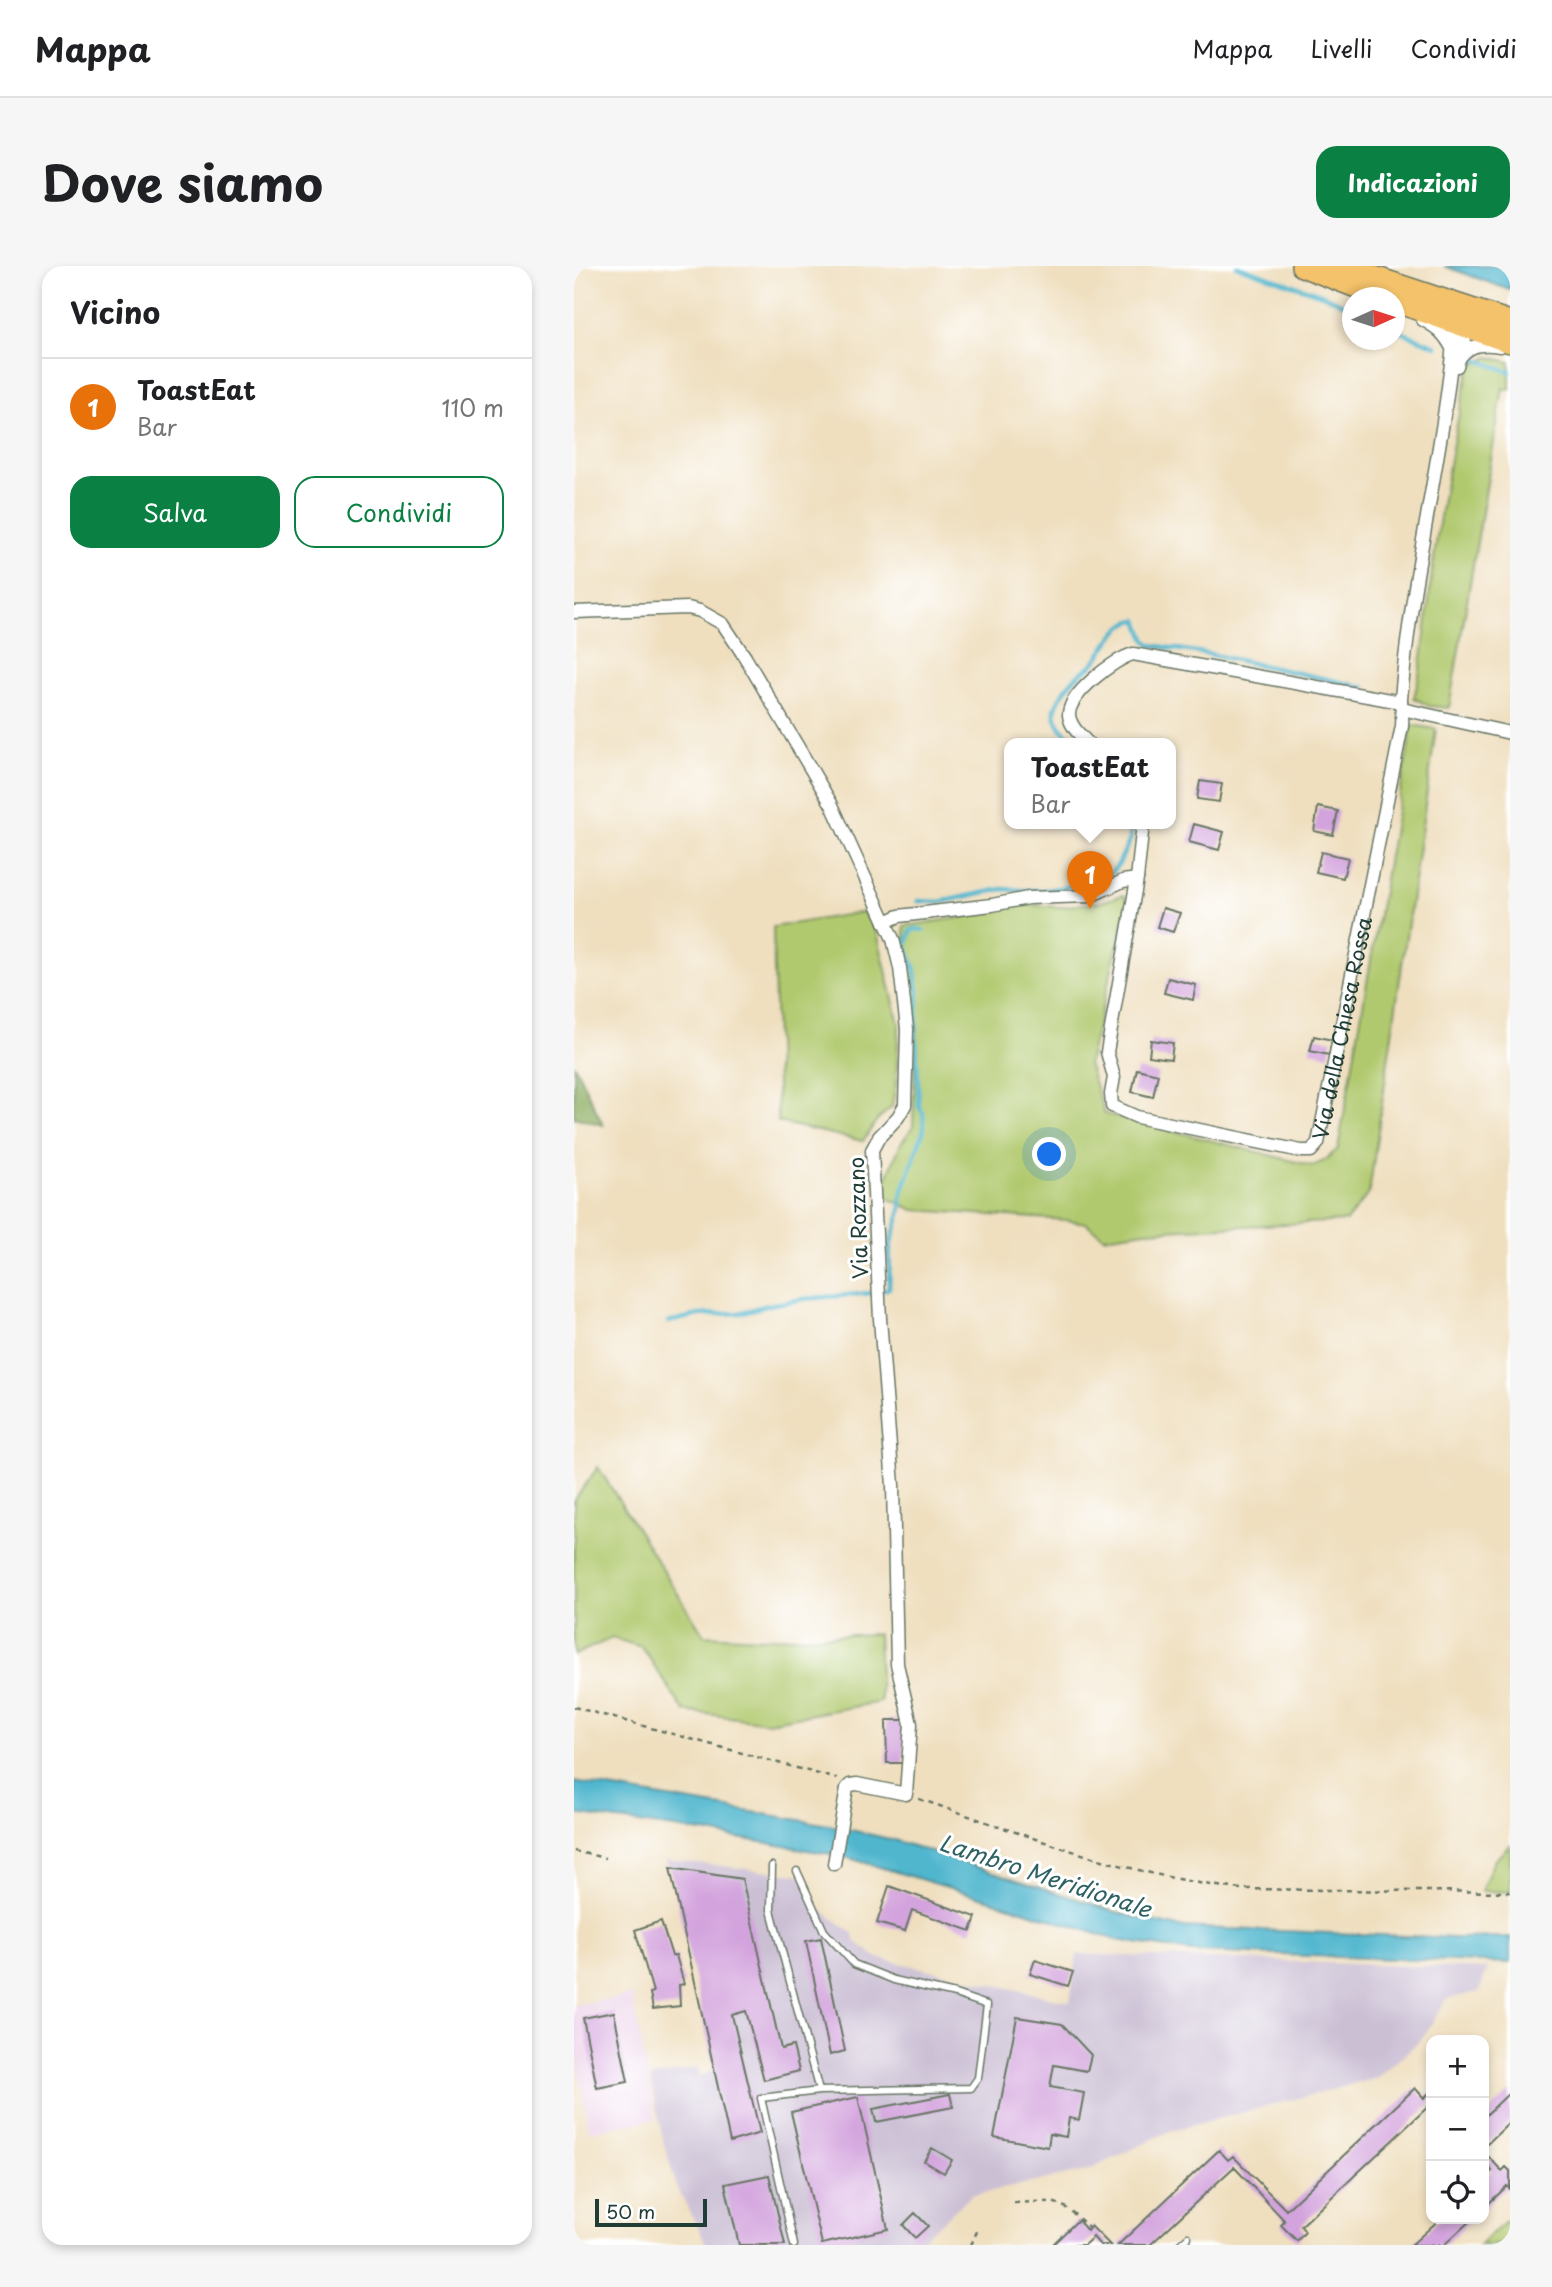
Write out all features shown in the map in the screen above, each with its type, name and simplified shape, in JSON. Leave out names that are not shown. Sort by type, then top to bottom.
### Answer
[{"type":"main road","points":[[1302,266],[1352,287]]},
{"type":"main road","points":[[1341,266],[1379,287]]},
{"type":"main road","points":[[1405,298],[1509,328]]},
{"type":"main road","points":[[1405,299],[1463,323],[1509,328]]},
{"type":"street","points":[[1405,313],[1438,328],[1446,335],[1456,354],[1475,345],[1510,347]]},
{"type":"street","name":"Via della Chiesa Rossa","points":[[1142,829],[1137,879],[1107,1052],[1114,1077],[1112,1106],[1137,1116],[1311,1151],[1318,1143],[1402,726],[1401,706],[1419,565],[1463,323]]},
{"type":"street","name":"Via Rozzano","points":[[574,612],[688,608],[700,611],[723,624],[821,785],[892,939],[900,968],[907,1028],[905,1105],[898,1117],[878,1137],[872,1150],[880,1320],[893,1485],[897,1664],[911,1724],[906,1794]]},
{"type":"street","points":[[1084,738],[1071,723],[1071,705],[1080,691],[1116,661],[1133,654],[1401,706],[1510,733]]},
{"type":"street","points":[[886,922],[899,916],[1028,898],[1090,896],[1123,881],[1137,879]]},
{"type":"street","points":[[834,1864],[845,1793],[850,1785],[906,1794]]},
{"type":"lane","points":[[772,1866],[771,1910],[819,2091]]},
{"type":"lane","points":[[794,2245],[761,2098],[819,2091],[971,2088],[978,2078],[987,2006],[955,1994],[894,1980],[854,1964],[824,1931],[797,1871]]},
{"type":"lane","points":[[1179,2245],[1188,2237]]},
{"type":"path","points":[[574,1707],[835,1778],[845,1793]]},
{"type":"path","points":[[906,1794],[1122,1867],[1206,1885],[1241,1889],[1510,1892]]},
{"type":"path","points":[[574,1852],[605,1858]]},
{"type":"path","points":[[1014,2203],[1063,2204],[1089,2228]]},
{"type":"path","points":[[971,2245],[979,2227]]},
{"type":"shaded area","points":[[664,1860],[805,1877],[816,1906],[854,1934],[855,1941],[878,1958],[1070,2002],[1077,1954],[1487,1969],[1479,1992],[1446,1999],[1423,2038],[1378,2078],[1170,2131],[1087,2171],[972,2195],[915,2245],[707,2245],[677,2187],[664,2144],[650,2078],[697,2067],[699,2076],[742,2060],[720,1963],[692,1969],[670,1868]]},
{"type":"shaded area","points":[[632,1995],[656,2119],[589,2131],[574,2042],[574,2005]]},
{"type":"green space","points":[[1489,357],[1510,362],[1510,390],[1503,388],[1449,708],[1429,706],[1414,698],[1444,490],[1470,366]]},
{"type":"green space","points":[[1412,725],[1436,729],[1369,1193],[1346,1221],[1146,1231],[1104,1237],[1086,1223],[914,1210],[880,1195],[901,1143],[913,1127],[915,1037],[904,926],[965,917],[1016,904],[1059,907],[1101,902],[1123,895],[1129,900],[1088,1064],[1105,1114],[1313,1166],[1338,1149]]},
{"type":"green space","points":[[863,912],[877,933],[899,1024],[892,1107],[877,1120],[863,1141],[778,1122],[773,927]]},
{"type":"green space","points":[[574,1064],[603,1125],[574,1117]]},
{"type":"green space","points":[[598,1467],[704,1635],[760,1638],[878,1634],[881,1702],[768,1722],[684,1711],[642,1647],[612,1638],[574,1655],[574,1501]]},
{"type":"green space","points":[[1510,1845],[1510,1892],[1481,1891],[1494,1861]]},
{"type":"green space","points":[[1510,2217],[1510,2245],[1479,2245]]},
{"type":"water","points":[[1444,266],[1510,266],[1510,290]]},
{"type":"water","points":[[574,1782],[829,1825],[894,1840],[1126,1915],[1179,1927],[1455,1938],[1510,1937],[1510,1963],[1193,1952],[1116,1940],[842,1856],[703,1832],[574,1814]]},
{"type":"building","points":[[1200,781],[1222,784],[1219,802],[1197,799]]},
{"type":"building","points":[[1318,807],[1338,811],[1333,835],[1314,831]]},
{"type":"building","points":[[1194,824],[1224,832],[1219,850],[1189,842]]},
{"type":"building","points":[[1321,852],[1348,858],[1343,878],[1316,872]]},
{"type":"building","points":[[1163,908],[1180,913],[1173,932],[1157,927]]},
{"type":"building","points":[[1168,978],[1196,985],[1193,1000],[1164,993]]},
{"type":"building","points":[[1314,1036],[1332,1040],[1329,1055],[1310,1051]]},
{"type":"building","points":[[1151,1040],[1173,1043],[1171,1059],[1149,1056]]},
{"type":"building","points":[[1137,1069],[1158,1074],[1153,1097],[1132,1092]]},
{"type":"building","points":[[888,1720],[904,1720],[903,1763],[887,1763]]},
{"type":"building","points":[[670,1868],[742,1879],[781,2049],[793,2046],[799,2071],[764,2080],[746,2011],[732,2015],[760,2133],[730,2142]]},
{"type":"building","points":[[889,1886],[976,1917],[971,1931],[912,1910],[905,1931],[877,1923]]},
{"type":"building","points":[[661,1921],[672,1956],[676,1955],[684,1984],[679,1985],[680,2006],[653,2009],[650,1993],[653,1992],[635,1930]]},
{"type":"building","points":[[821,1938],[845,2051],[830,2055],[806,1941]]},
{"type":"building","points":[[1035,1960],[1073,1972],[1068,1986],[1030,1974]]},
{"type":"building","points":[[614,2012],[628,2082],[597,2088],[583,2018]]},
{"type":"building","points":[[1017,2017],[1062,2024],[1091,2055],[1087,2071],[1054,2065],[1050,2087],[1084,2093],[1079,2120],[1069,2118],[1066,2137],[1050,2134],[1048,2147],[994,2137]]},
{"type":"building","points":[[1415,2088],[1424,2098],[1426,2096],[1426,2109],[1301,2226],[1305,2232],[1297,2241],[1281,2225],[1285,2221],[1234,2167],[1150,2245],[1118,2245],[1219,2150],[1228,2160],[1233,2156],[1286,2210]]},
{"type":"building","points":[[1510,2092],[1510,2122],[1489,2142],[1489,2112]]},
{"type":"building","points":[[950,2094],[953,2107],[876,2122],[873,2109]]},
{"type":"building","points":[[858,2097],[888,2229],[822,2244],[791,2112]]},
{"type":"building","points":[[932,2148],[952,2160],[944,2173],[924,2161]]},
{"type":"building","points":[[1489,2157],[1502,2171],[1506,2167],[1510,2171],[1510,2189],[1507,2186],[1489,2203],[1489,2174],[1492,2171],[1489,2168]]},
{"type":"building","points":[[769,2175],[785,2245],[739,2245],[725,2184]]},
{"type":"building","points":[[915,2213],[928,2226],[915,2238],[903,2225]]},
{"type":"building","points":[[1078,2220],[1087,2231],[1091,2226],[1110,2245],[1100,2245],[1093,2237],[1084,2245],[1052,2245]]},
{"type":"building","points":[[1434,2224],[1467,2224],[1444,2245],[1411,2245]]},
{"type":"waterway","points":[[1237,266],[1342,304]]},
{"type":"waterway","points":[[1405,333],[1436,346]]},
{"type":"waterway","points":[[1472,358],[1510,372]]},
{"type":"waterway","points":[[1071,738],[1055,715],[1058,701],[1075,677],[1090,666],[1119,629],[1131,621],[1138,620],[1145,639],[1151,645],[1209,654],[1364,687]]},
{"type":"waterway","points":[[918,901],[940,902],[1002,889],[1039,891],[1087,884],[1107,878],[1119,863],[1130,840],[1131,829]]},
{"type":"waterway","points":[[884,1290],[889,1288],[890,1246],[901,1210],[901,1196],[924,1129],[923,1113],[919,1107],[916,1036],[918,992],[914,966],[906,946],[911,931],[923,930]]},
{"type":"waterway","points":[[668,1322],[699,1315],[739,1313],[804,1299],[871,1293]]},
{"type":"place","name":"ToastEat","points":[[1090,909]]},
{"type":"water label","name":"Lambro Meridionale","points":[[1046,1875]]}]
